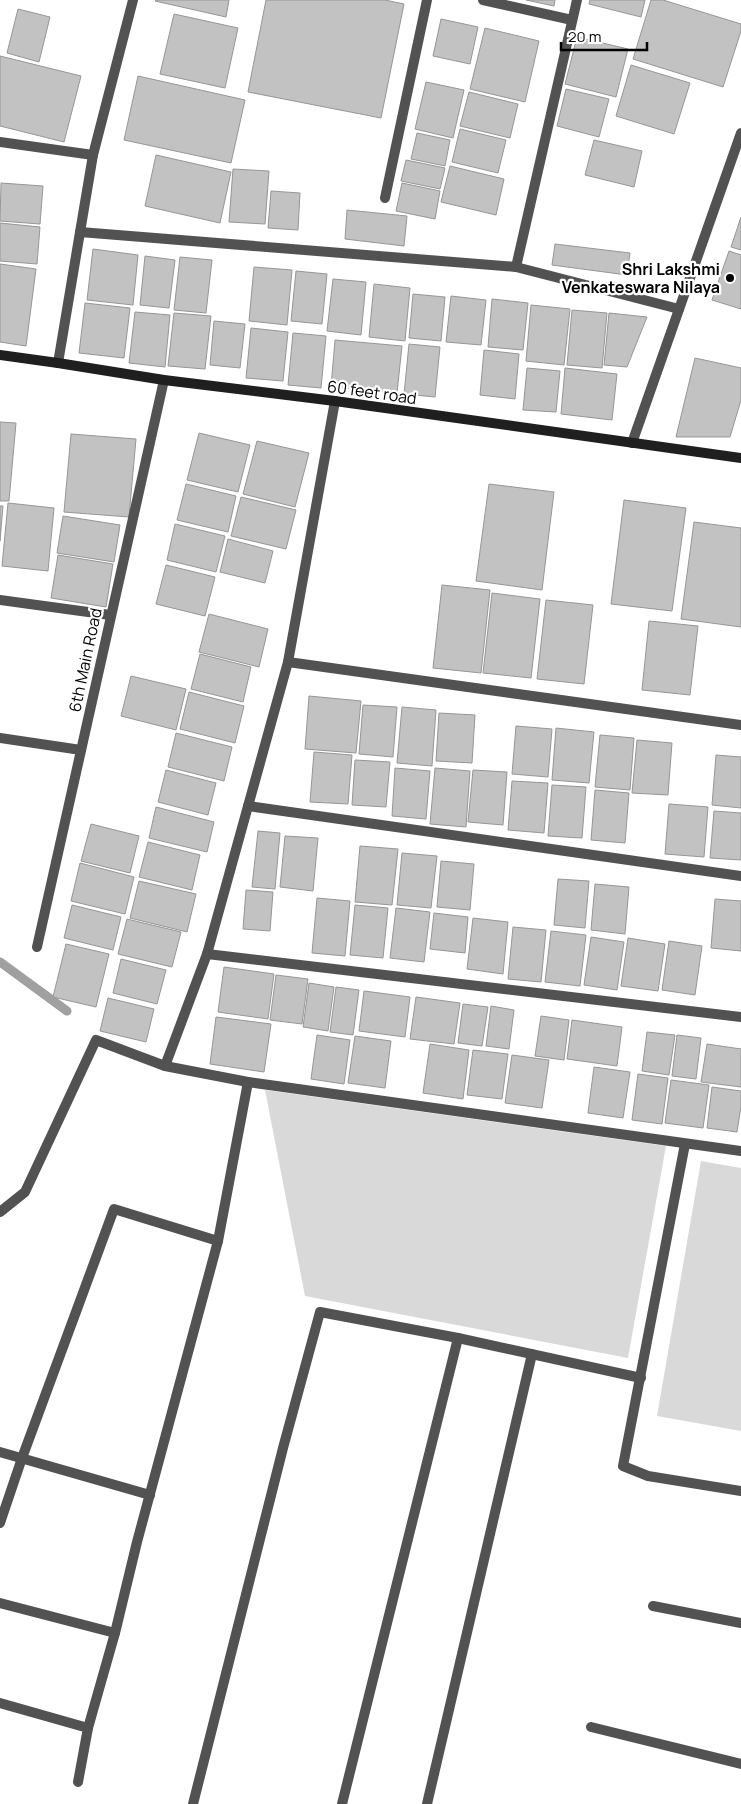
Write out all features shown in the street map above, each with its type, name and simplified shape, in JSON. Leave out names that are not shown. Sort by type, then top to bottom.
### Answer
[{"type":"street","points":[[58,363],[92,155],[133,0]]},
{"type":"street","points":[[385,198],[427,0]]},
{"type":"street","points":[[483,0],[572,20]]},
{"type":"street","points":[[516,267],[577,0]]},
{"type":"street","points":[[632,443],[741,134]]},
{"type":"street","points":[[0,142],[92,155]]},
{"type":"street","points":[[80,232],[516,267],[679,309]]},
{"type":"street","name":"60 feet road","points":[[0,355],[164,380],[741,458]]},
{"type":"street","name":"6th Main Road","points":[[37,947],[164,380]]},
{"type":"street","points":[[165,1066],[207,954],[288,662],[335,402]]},
{"type":"street","points":[[0,600],[110,615]]},
{"type":"street","points":[[288,662],[741,725]]},
{"type":"street","points":[[0,738],[81,750]]},
{"type":"street","points":[[248,806],[741,876]]},
{"type":"street","points":[[207,954],[741,1016]]},
{"type":"street","points":[[0,1212],[25,1192],[96,1040],[165,1066],[248,1082],[741,1152]]},
{"type":"street","points":[[78,1782],[88,1728],[218,1242],[248,1082]]},
{"type":"street","points":[[685,1144],[623,1466],[648,1476],[741,1491]]},
{"type":"street","points":[[0,1523],[22,1458],[114,1209],[218,1242]]},
{"type":"street","points":[[193,1804],[280,1458],[320,1312],[458,1338],[641,1378]]},
{"type":"street","points":[[342,1804],[458,1338]]},
{"type":"street","points":[[427,1804],[532,1354]]},
{"type":"street","points":[[0,1452],[150,1495]]},
{"type":"street","points":[[0,1603],[115,1632]]},
{"type":"street","points":[[653,1606],[741,1623]]},
{"type":"street","points":[[0,1703],[88,1728]]},
{"type":"street","points":[[591,1727],[741,1764]]},
{"type":"shaded area","points":[[265,1090],[666,1146],[628,1358],[305,1296]]},
{"type":"shaded area","points":[[701,1161],[741,1168],[741,1431],[657,1416]]},
{"type":"building","points":[[156,0],[229,0],[226,17]]},
{"type":"building","points":[[266,0],[385,0],[404,4],[381,118],[248,92]]},
{"type":"building","points":[[526,0],[555,0],[554,6]]},
{"type":"building","points":[[590,0],[645,0],[641,17],[589,4]]},
{"type":"building","points":[[651,0],[663,0],[741,24],[741,31],[723,87],[633,59]]},
{"type":"building","points":[[18,9],[50,17],[39,62],[7,53]]},
{"type":"building","points":[[174,14],[238,28],[225,88],[160,74]]},
{"type":"building","points":[[441,19],[478,27],[470,64],[433,56]]},
{"type":"building","points":[[485,28],[539,41],[525,102],[470,89]]},
{"type":"building","points":[[577,37],[628,49],[616,97],[565,84]]},
{"type":"building","points":[[0,56],[81,76],[64,142],[0,126]]},
{"type":"building","points":[[631,65],[690,83],[674,134],[616,116]]},
{"type":"building","points":[[138,76],[245,100],[231,163],[124,140]]},
{"type":"building","points":[[426,82],[464,90],[453,138],[415,129]]},
{"type":"building","points":[[566,89],[609,99],[599,137],[557,126]]},
{"type":"building","points":[[469,92],[518,104],[510,138],[460,126]]},
{"type":"building","points":[[460,129],[506,140],[498,173],[452,162]]},
{"type":"building","points":[[417,133],[450,140],[445,166],[411,159]]},
{"type":"building","points":[[594,140],[642,151],[634,187],[585,175]]},
{"type":"building","points":[[156,155],[231,172],[220,223],[145,206]]},
{"type":"building","points":[[406,160],[445,168],[440,189],[401,181]]},
{"type":"building","points":[[450,166],[504,179],[496,215],[441,202]]},
{"type":"building","points":[[233,169],[269,171],[265,224],[229,222]]},
{"type":"building","points":[[1,183],[43,186],[40,224],[0,221]]},
{"type":"building","points":[[402,183],[440,191],[435,219],[396,211]]},
{"type":"building","points":[[271,191],[300,193],[298,230],[268,228]]},
{"type":"building","points":[[347,210],[407,216],[404,246],[345,239]]},
{"type":"building","points":[[741,217],[741,250],[731,247]]},
{"type":"building","points":[[0,223],[40,227],[37,264],[0,261]]},
{"type":"building","points":[[555,244],[630,253],[627,275],[552,265]]},
{"type":"building","points":[[93,249],[138,255],[133,305],[87,300]]},
{"type":"building","name":"Shri Lakshmi Venkateswara Nilaya","points":[[729,251],[741,255],[741,309],[712,300]]},
{"type":"building","points":[[145,256],[175,260],[169,308],[140,305]]},
{"type":"building","points":[[180,257],[212,260],[206,313],[174,310]]},
{"type":"building","points":[[0,264],[36,269],[26,346],[0,342]]},
{"type":"building","points":[[254,267],[292,270],[287,325],[249,321]]},
{"type":"building","points":[[296,271],[327,274],[322,324],[291,321]]},
{"type":"building","points":[[333,279],[366,282],[361,335],[327,331]]},
{"type":"building","points":[[374,284],[410,288],[405,341],[369,337]]},
{"type":"building","points":[[413,294],[445,297],[441,341],[409,338]]},
{"type":"building","points":[[451,296],[486,300],[481,345],[446,342]]},
{"type":"building","points":[[492,299],[528,303],[523,350],[488,347]]},
{"type":"building","points":[[85,303],[130,308],[124,358],[79,353]]},
{"type":"building","points":[[531,305],[570,309],[564,365],[526,361]]},
{"type":"building","points":[[572,310],[607,313],[602,368],[567,365]]},
{"type":"building","points":[[135,312],[170,315],[165,367],[129,363]]},
{"type":"building","points":[[174,313],[211,316],[205,369],[168,366]]},
{"type":"building","points":[[609,313],[647,317],[627,367],[604,365]]},
{"type":"building","points":[[214,321],[245,324],[240,368],[210,365]]},
{"type":"building","points":[[251,328],[288,332],[283,381],[246,378]]},
{"type":"building","points":[[293,333],[326,336],[321,388],[288,385]]},
{"type":"building","points":[[335,340],[402,346],[397,393],[331,387]]},
{"type":"building","points":[[409,344],[440,347],[435,397],[404,394]]},
{"type":"building","points":[[484,350],[519,354],[515,399],[480,395]]},
{"type":"building","points":[[695,358],[741,368],[741,400],[730,437],[676,437]]},
{"type":"building","points":[[527,368],[560,371],[556,412],[523,410]]},
{"type":"building","points":[[565,368],[617,374],[612,420],[561,414]]},
{"type":"building","points":[[0,422],[16,423],[9,501],[0,501]]},
{"type":"building","points":[[199,433],[250,445],[238,492],[187,480]]},
{"type":"building","points":[[71,434],[136,439],[129,517],[64,512]]},
{"type":"building","points":[[257,441],[309,453],[295,507],[243,494]]},
{"type":"building","points":[[186,484],[236,496],[228,532],[177,520]]},
{"type":"building","points":[[489,484],[554,492],[542,590],[476,581]]},
{"type":"building","points":[[241,497],[296,510],[286,549],[231,536]]},
{"type":"building","points":[[624,500],[686,508],[672,611],[611,604]]},
{"type":"building","points":[[8,503],[54,508],[48,571],[2,566]]},
{"type":"building","points":[[0,506],[3,506],[0,541]]},
{"type":"building","points":[[63,516],[120,525],[114,562],[57,553]]},
{"type":"building","points":[[694,522],[741,528],[741,627],[681,619]]},
{"type":"building","points":[[175,524],[225,536],[216,572],[167,560]]},
{"type":"building","points":[[228,539],[273,551],[265,583],[220,572]]},
{"type":"building","points":[[58,555],[113,564],[106,607],[51,598]]},
{"type":"building","points":[[166,565],[215,577],[205,616],[156,604]]},
{"type":"building","points":[[442,585],[490,590],[481,673],[433,668]]},
{"type":"building","points":[[492,593],[540,599],[531,678],[483,673]]},
{"type":"building","points":[[546,600],[593,605],[584,684],[537,679]]},
{"type":"building","points":[[209,614],[268,629],[259,667],[199,652]]},
{"type":"building","points":[[649,621],[698,626],[690,695],[642,690]]},
{"type":"building","points":[[200,654],[251,667],[243,702],[191,689]]},
{"type":"building","points":[[131,676],[186,689],[176,730],[121,716]]},
{"type":"building","points":[[189,692],[244,706],[235,743],[180,729]]},
{"type":"building","points":[[309,696],[361,701],[356,753],[305,749]]},
{"type":"building","points":[[363,705],[397,707],[393,757],[359,754]]},
{"type":"building","points":[[402,707],[436,710],[432,766],[397,763]]},
{"type":"building","points":[[439,713],[475,715],[472,763],[436,761]]},
{"type":"building","points":[[516,726],[552,729],[548,777],[512,774]]},
{"type":"building","points":[[556,728],[594,732],[589,783],[552,780]]},
{"type":"building","points":[[176,733],[232,747],[224,781],[168,767]]},
{"type":"building","points":[[600,735],[634,738],[630,790],[595,787]]},
{"type":"building","points":[[637,740],[672,743],[668,795],[632,793]]},
{"type":"building","points":[[314,752],[352,755],[348,804],[310,802]]},
{"type":"building","points":[[716,755],[741,757],[741,808],[712,805]]},
{"type":"building","points":[[355,760],[390,762],[386,807],[352,805]]},
{"type":"building","points":[[395,768],[430,771],[426,819],[392,816]]},
{"type":"building","points":[[435,768],[470,771],[466,827],[430,824]]},
{"type":"building","points":[[166,770],[216,783],[208,815],[158,802]]},
{"type":"building","points":[[473,770],[507,772],[503,825],[468,822]]},
{"type":"building","points":[[512,781],[548,783],[544,833],[508,830]]},
{"type":"building","points":[[552,785],[586,787],[582,838],[548,836]]},
{"type":"building","points":[[595,790],[629,793],[625,843],[591,840]]},
{"type":"building","points":[[669,804],[708,807],[704,857],[665,854]]},
{"type":"building","points":[[156,807],[214,822],[207,852],[149,838]]},
{"type":"building","points":[[714,811],[741,813],[741,860],[710,858]]},
{"type":"building","points":[[91,824],[139,836],[130,873],[81,861]]},
{"type":"building","points":[[258,831],[280,833],[275,889],[252,887]]},
{"type":"building","points":[[285,836],[318,838],[313,891],[280,887]]},
{"type":"building","points":[[148,842],[200,855],[192,890],[139,877]]},
{"type":"building","points":[[360,846],[398,849],[392,905],[355,902]]},
{"type":"building","points":[[402,853],[437,856],[431,908],[397,905]]},
{"type":"building","points":[[441,861],[474,864],[470,910],[437,907]]},
{"type":"building","points":[[80,863],[134,877],[125,914],[71,901]]},
{"type":"building","points":[[558,879],[589,881],[585,928],[554,925]]},
{"type":"building","points":[[139,881],[196,894],[187,932],[130,918]]},
{"type":"building","points":[[595,884],[629,887],[625,934],[591,930]]},
{"type":"building","points":[[246,890],[273,892],[270,931],[243,929]]},
{"type":"building","points":[[317,898],[350,901],[345,956],[312,953]]},
{"type":"building","points":[[715,899],[741,901],[741,951],[711,948]]},
{"type":"building","points":[[72,905],[121,917],[113,950],[64,938]]},
{"type":"building","points":[[355,905],[388,908],[383,958],[350,955]]},
{"type":"building","points":[[396,908],[430,912],[424,962],[390,958]]},
{"type":"building","points":[[434,913],[468,917],[465,953],[430,949]]},
{"type":"building","points":[[473,918],[508,922],[503,974],[467,969]]},
{"type":"building","points":[[127,919],[181,932],[172,967],[118,954]]},
{"type":"building","points":[[513,927],[546,930],[541,982],[508,979]]},
{"type":"building","points":[[551,931],[586,935],[580,986],[545,982]]},
{"type":"building","points":[[591,937],[624,942],[617,990],[584,985]]},
{"type":"building","points":[[628,938],[665,944],[658,991],[621,986]]},
{"type":"building","points":[[669,941],[702,946],[695,995],[662,990]]},
{"type":"building","points":[[66,944],[109,954],[96,1007],[53,997]]},
{"type":"building","points":[[121,959],[166,970],[157,1004],[113,993]]},
{"type":"building","points":[[224,967],[274,974],[268,1019],[218,1012]]},
{"type":"building","points":[[276,975],[308,979],[302,1024],[270,1020]]},
{"type":"building","points":[[309,983],[334,987],[328,1031],[303,1027]]},
{"type":"building","points":[[336,987],[359,990],[353,1035],[330,1032]]},
{"type":"building","points":[[364,991],[410,997],[405,1037],[359,1031]]},
{"type":"building","points":[[416,997],[460,1003],[454,1044],[410,1039]]},
{"type":"building","points":[[108,998],[154,1009],[146,1042],[100,1031]]},
{"type":"building","points":[[463,1004],[488,1007],[482,1046],[458,1043]]},
{"type":"building","points":[[491,1006],[514,1010],[509,1049],[486,1046]]},
{"type":"building","points":[[541,1016],[569,1020],[564,1060],[535,1056]]},
{"type":"building","points":[[216,1017],[271,1024],[264,1072],[210,1064]]},
{"type":"building","points":[[572,1020],[622,1027],[617,1066],[567,1059]]},
{"type":"building","points":[[647,1032],[675,1035],[669,1075],[642,1071]]},
{"type":"building","points":[[317,1035],[350,1040],[344,1084],[311,1079]]},
{"type":"building","points":[[677,1035],[701,1038],[696,1079],[672,1076]]},
{"type":"building","points":[[355,1036],[391,1041],[385,1088],[348,1083]]},
{"type":"building","points":[[430,1044],[469,1050],[463,1099],[423,1093]]},
{"type":"building","points":[[707,1044],[741,1049],[741,1087],[701,1082]]},
{"type":"building","points":[[473,1050],[508,1054],[502,1099],[467,1095]]},
{"type":"building","points":[[512,1055],[549,1060],[542,1108],[505,1103]]},
{"type":"building","points":[[594,1067],[630,1072],[623,1118],[588,1113]]},
{"type":"building","points":[[638,1074],[668,1078],[662,1124],[632,1120]]},
{"type":"building","points":[[671,1080],[709,1085],[703,1128],[665,1123]]},
{"type":"building","points":[[712,1087],[741,1091],[737,1132],[707,1128]]},
{"type":"waterway","points":[[0,962],[67,1011]]},
{"type":"place","name":"Shri Lakshmi Venkateswara Nilaya","points":[[730,278]]}]
